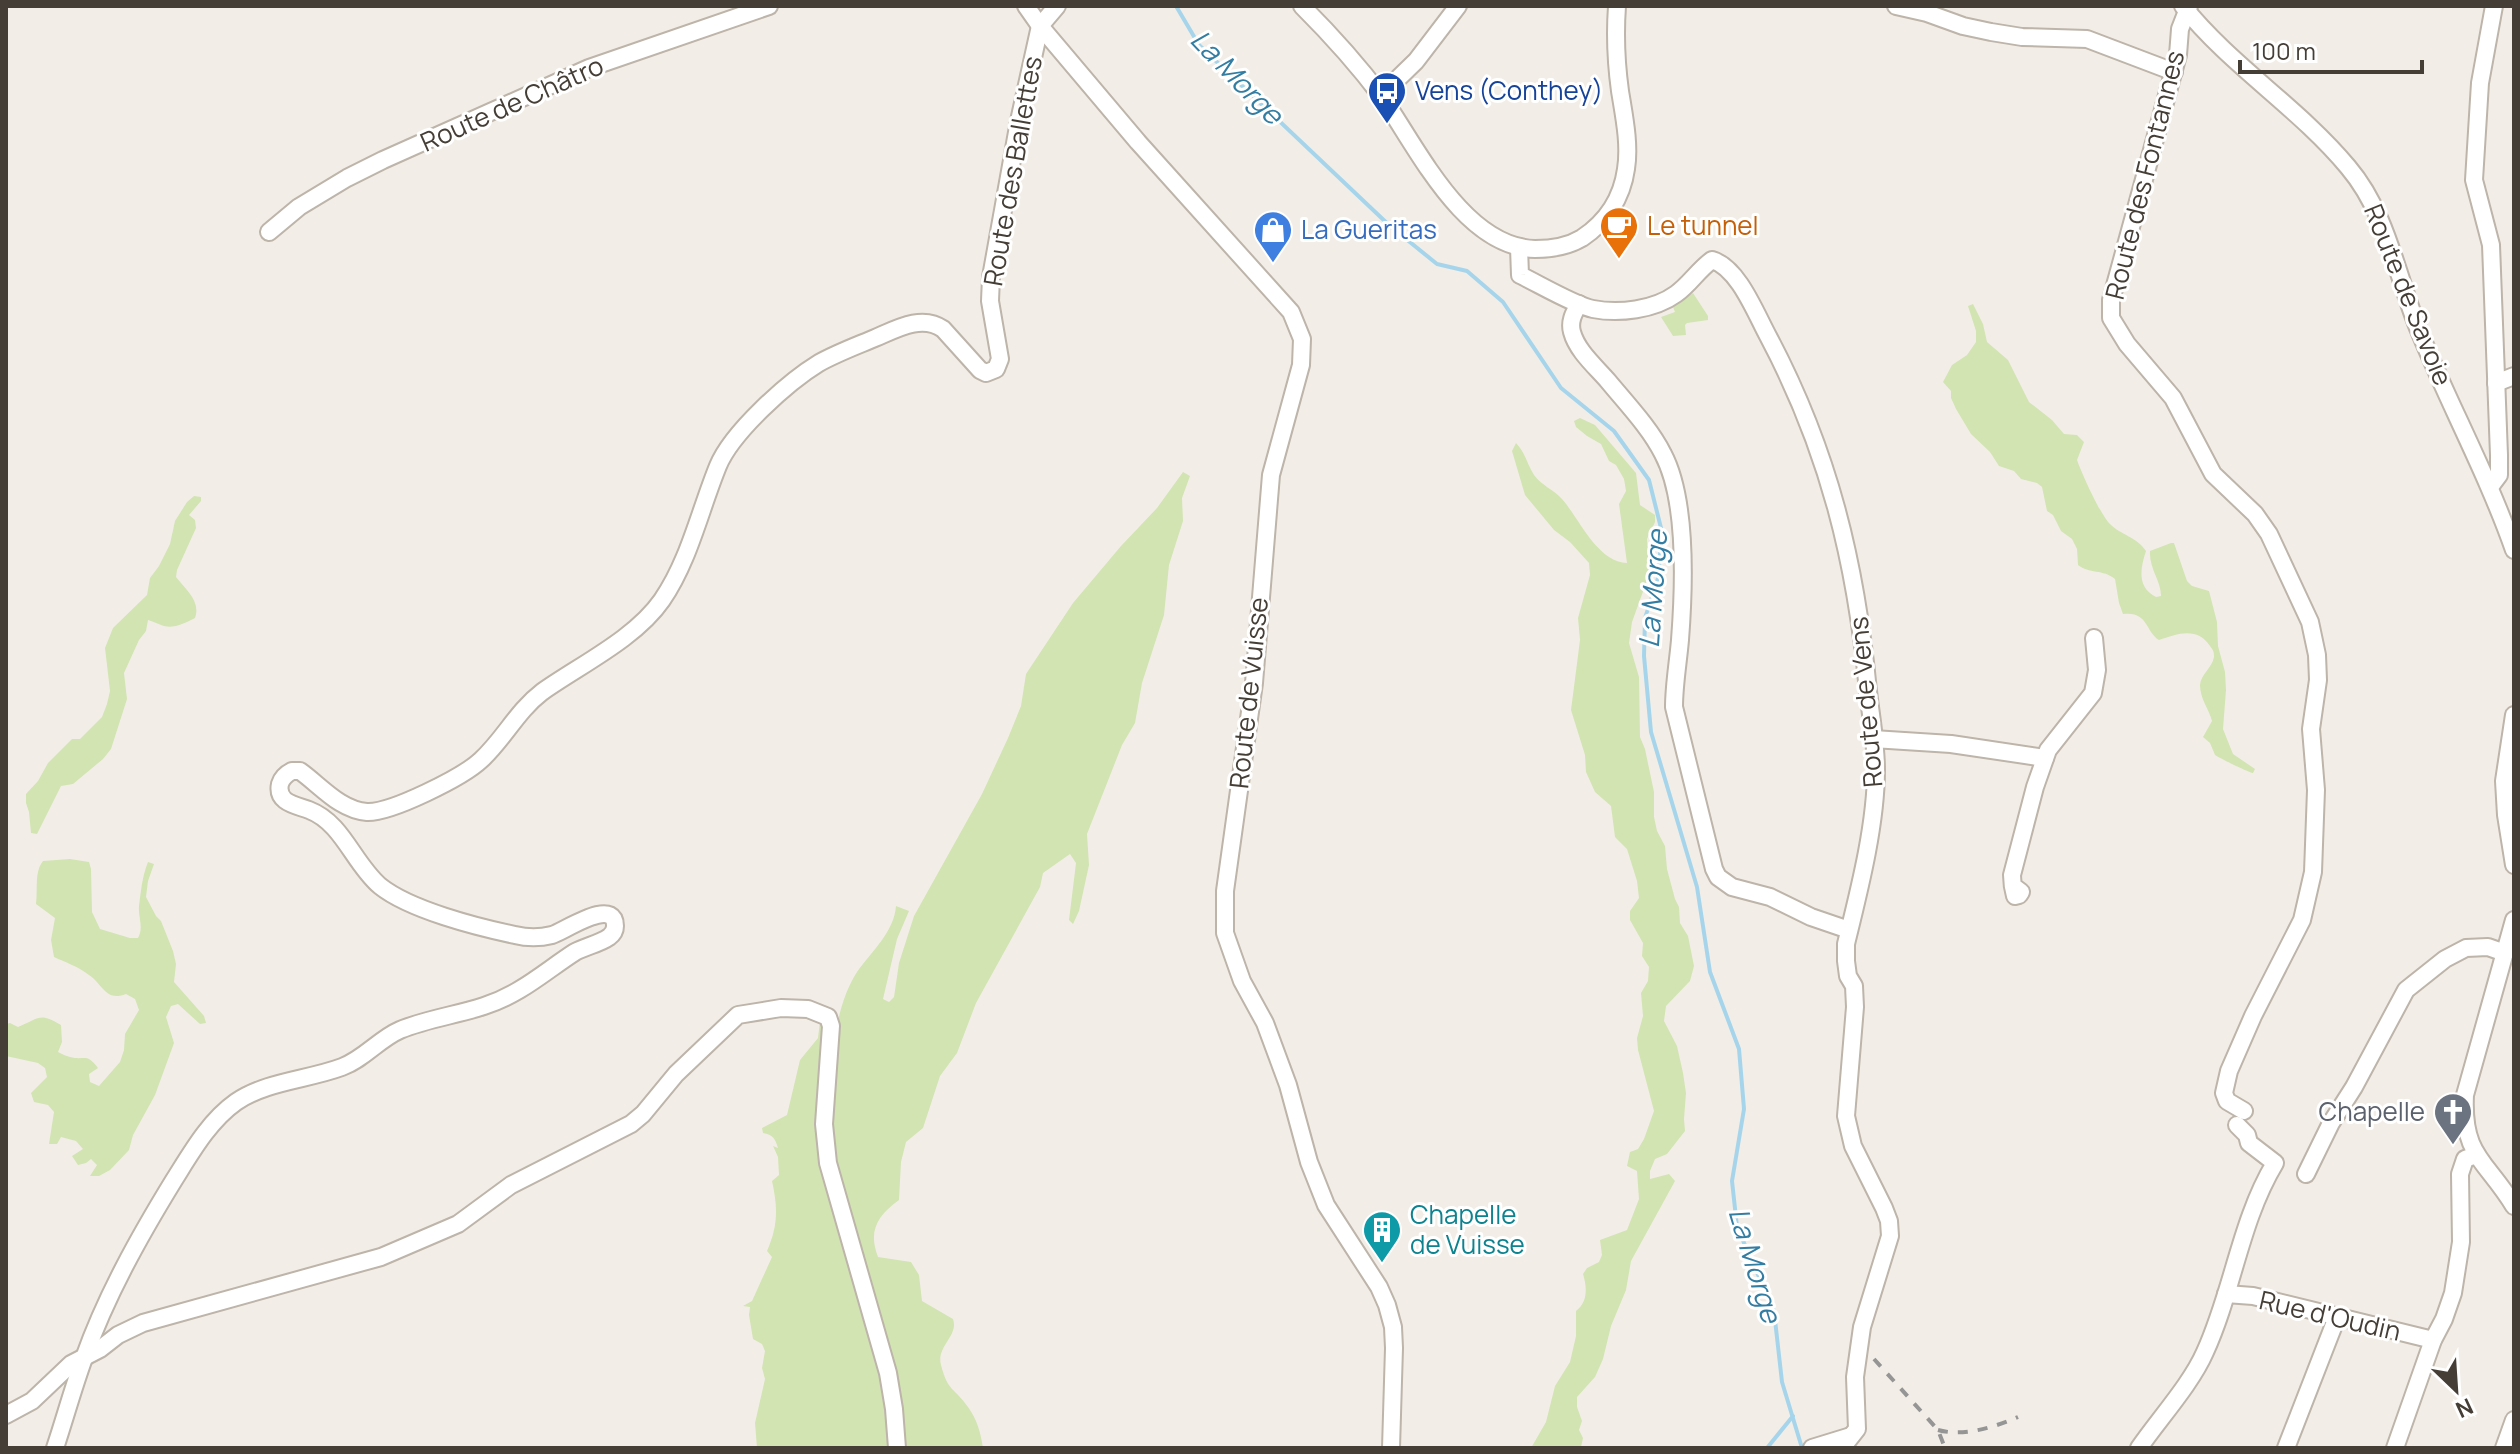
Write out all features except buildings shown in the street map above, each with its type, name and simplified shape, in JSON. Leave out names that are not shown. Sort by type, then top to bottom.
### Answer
[{"type":"street","name":"Route de Châtro","points":[[269,232],[299,207],[383,160],[589,68],[769,6]]},
{"type":"street","name":"Route de Vuisse","points":[[1026,6],[1138,142],[1291,312],[1302,339],[1301,365],[1271,475],[1254,683],[1225,891],[1225,933],[1242,981],[1265,1023],[1288,1085],[1309,1162],[1326,1205],[1379,1287],[1387,1305],[1394,1348],[1391,1448]]},
{"type":"street","points":[[1040,26],[1057,6]]},
{"type":"street","points":[[1302,6],[1380,96],[1468,217],[1488,234],[1519,247],[1547,249],[1564,247],[1595,228],[1611,211],[1621,192],[1627,152],[1616,52],[1617,6]]},
{"type":"street","points":[[1380,96],[1416,61],[1458,6]]},
{"type":"street","points":[[1896,6],[1991,32],[2022,37],[2087,39],[2174,72]]},
{"type":"street","points":[[2490,487],[2499,475],[2491,245],[2474,180],[2480,83],[2494,6]]},
{"type":"street","name":"Route des Fontannes","points":[[2186,7],[2174,72],[2111,300],[2111,318],[2127,344],[2173,398],[2213,474],[2255,514],[2269,534],[2310,622],[2317,655],[2318,680],[2311,729],[2316,790],[2313,872],[2302,920],[2253,1016],[2229,1071],[2224,1093],[2240,1118],[2249,1143],[2275,1163],[2244,1231],[2226,1294]]},
{"type":"street","name":"Route de Savoie","points":[[2186,7],[2205,32],[2324,141],[2366,190],[2418,331],[2490,487],[2514,550]]},
{"type":"street","name":"Route des Ballettes","points":[[55,1448],[84,1358],[118,1279],[153,1214],[199,1142],[224,1111],[265,1088],[346,1066],[399,1030],[513,995],[578,950],[611,936],[615,931],[614,921],[605,914],[590,917],[556,934],[523,937],[465,922],[399,899],[368,873],[329,821],[281,797],[282,779],[292,771],[300,771],[343,804],[365,812],[378,811],[392,808],[441,784],[481,760],[528,704],[629,632],[655,609],[678,571],[724,454],[759,413],[819,364],[874,338],[923,322],[943,329],[980,370],[986,373],[996,369],[1000,359],[990,301],[991,277],[1019,121],[1040,26]]},
{"type":"street","points":[[1519,247],[1520,275],[1579,304],[1571,323],[1574,337],[1656,441],[1671,470],[1680,508],[1682,564],[1674,707],[1714,869],[1718,877],[1732,887],[1770,897],[1811,917],[1849,930]]},
{"type":"street","name":"Route de Vens","points":[[1579,304],[1590,309],[1617,311],[1655,304],[1692,282],[1701,268],[1712,260],[1732,273],[1798,393],[1818,444],[1850,560],[1862,633],[1876,769],[1873,812],[1849,930],[1846,961],[1848,976],[1854,986],[1855,1007],[1846,1116],[1853,1146],[1889,1221],[1890,1236],[1860,1337],[1855,1377],[1858,1421],[1857,1429],[1847,1442]]},
{"type":"street","points":[[2496,383],[2514,376]]},
{"type":"street","points":[[2013,886],[2012,875],[2019,842],[2048,750],[2093,693],[2097,670],[2094,638]]},
{"type":"street","points":[[2514,715],[2504,781],[2514,865]]},
{"type":"street","points":[[1873,739],[1951,744],[2045,758]]},
{"type":"street","points":[[2514,920],[2465,1095],[2464,1117],[2470,1144],[2476,1155],[2514,1206]]},
{"type":"street","points":[[2306,1174],[2406,990],[2445,959],[2466,948],[2488,947],[2505,953]]},
{"type":"street","points":[[6,1415],[32,1401],[71,1364],[143,1323],[381,1257],[458,1224],[511,1185],[631,1124],[676,1074],[738,1015],[781,1008],[821,1012],[828,1017],[831,1026],[824,1124],[828,1163],[885,1362],[893,1400],[897,1448]]},
{"type":"street","points":[[2395,1448],[2453,1293],[2461,1242],[2460,1174],[2465,1159],[2476,1155]]},
{"type":"street","points":[[2139,1448],[2199,1365],[2226,1294]]},
{"type":"street","name":"Rue d'Oudin","points":[[2226,1294],[2253,1296],[2433,1340]]},
{"type":"street","points":[[2286,1448],[2337,1317]]},
{"type":"street","points":[[2504,1448],[2514,1420]]},
{"type":"street","points":[[1813,1448],[1847,1442]]},
{"type":"green space","points":[[1693,293],[1708,320],[1687,323],[1686,335],[1673,336],[1661,317],[1675,312],[1673,307]]},
{"type":"green space","points":[[1973,304],[1983,324],[1987,342],[2008,360],[2029,402],[2064,434],[2077,435],[2084,442],[2077,460],[2087,484],[2110,524],[2138,542],[2146,551],[2142,577],[2150,593],[2161,596],[2150,551],[2171,543],[2174,543],[2187,581],[2192,586],[2209,591],[2225,672],[2223,729],[2233,754],[2255,769],[2253,773],[2215,755],[2210,743],[2203,737],[2212,721],[2200,685],[2214,657],[2210,646],[2199,636],[2186,633],[2159,640],[2142,619],[2123,614],[2115,579],[2078,565],[2077,549],[2047,511],[2042,487],[1999,466],[1990,452],[1971,434],[1956,409],[1951,391],[1943,382],[1952,365],[1967,355],[1976,342],[1968,306]]},
{"type":"green space","points":[[1580,418],[1595,425],[1636,473],[1640,505],[1655,515],[1647,539],[1649,575],[1632,622],[1629,643],[1639,677],[1640,737],[1654,792],[1654,817],[1665,846],[1667,869],[1679,907],[1680,923],[1688,936],[1694,966],[1690,981],[1666,1006],[1664,1021],[1677,1046],[1683,1073],[1685,1131],[1667,1154],[1655,1159],[1650,1171],[1650,1179],[1669,1174],[1675,1181],[1631,1261],[1626,1290],[1595,1377],[1577,1397],[1582,1421],[1579,1430],[1583,1438],[1581,1447],[1531,1448],[1546,1422],[1555,1386],[1570,1362],[1576,1336],[1576,1311],[1586,1294],[1583,1274],[1599,1262],[1602,1255],[1600,1240],[1627,1230],[1639,1199],[1637,1171],[1627,1166],[1630,1152],[1638,1149],[1644,1139],[1654,1111],[1637,1038],[1643,1016],[1641,993],[1648,981],[1649,967],[1642,956],[1643,943],[1630,920],[1630,911],[1639,898],[1637,881],[1627,849],[1615,837],[1611,806],[1595,792],[1586,772],[1585,755],[1571,710],[1580,640],[1578,618],[1590,575],[1589,563],[1554,530],[1525,495],[1512,451],[1516,443],[1534,475],[1562,499],[1598,547],[1616,561],[1627,563],[1619,504],[1626,491],[1624,479],[1616,465],[1609,461],[1601,444],[1576,427],[1574,421]]},
{"type":"green space","points":[[1183,472],[1190,476],[1182,498],[1183,521],[1169,565],[1164,615],[1142,683],[1135,723],[1122,745],[1087,834],[1089,865],[1079,911],[1073,924],[1069,920],[1076,863],[1070,854],[1043,873],[1040,887],[976,1003],[957,1053],[940,1076],[923,1128],[906,1142],[901,1162],[899,1200],[880,1218],[874,1232],[878,1257],[911,1262],[919,1275],[922,1301],[953,1319],[953,1331],[942,1352],[941,1365],[949,1385],[974,1416],[983,1448],[757,1448],[755,1423],[765,1379],[762,1368],[765,1351],[762,1344],[753,1339],[750,1307],[743,1306],[752,1301],[772,1257],[767,1251],[776,1217],[772,1181],[779,1175],[778,1157],[773,1146],[778,1148],[775,1139],[763,1133],[762,1128],[787,1115],[800,1060],[818,1038],[820,1021],[836,1032],[850,986],[887,933],[896,906],[909,911],[897,939],[883,999],[889,1002],[894,997],[899,963],[914,916],[982,794],[1008,738],[1021,706],[1026,674],[1073,603],[1157,508]]},
{"type":"green space","points":[[194,496],[201,497],[189,515],[195,520],[196,528],[176,577],[194,601],[195,618],[170,627],[148,620],[146,631],[124,673],[127,699],[111,749],[73,784],[61,786],[37,834],[31,833],[26,794],[48,763],[72,739],[80,739],[102,717],[110,691],[105,648],[113,628],[147,595],[150,578],[170,544],[175,521]]},
{"type":"green space","points":[[70,859],[89,862],[92,912],[100,929],[130,938],[138,938],[140,934],[139,906],[143,879],[148,862],[154,864],[146,897],[161,921],[173,951],[176,964],[174,982],[204,1016],[206,1023],[200,1024],[178,1004],[171,1006],[166,1017],[174,1043],[155,1095],[133,1135],[129,1150],[110,1170],[99,1176],[90,1176],[97,1165],[91,1159],[78,1165],[72,1156],[83,1149],[76,1141],[61,1137],[57,1144],[49,1144],[54,1112],[48,1105],[34,1102],[31,1093],[47,1077],[45,1068],[38,1063],[6,1056],[6,1024],[18,1027],[40,1018],[48,1019],[61,1025],[62,1042],[58,1052],[91,1060],[98,1068],[89,1074],[90,1082],[99,1086],[120,1062],[125,1034],[139,1010],[135,999],[126,994],[109,994],[85,972],[54,957],[51,940],[55,918],[36,904],[37,876],[43,861]]},
{"type":"waterway","name":"La Morge","points":[[1176,6],[1199,45],[1390,226],[1437,264],[1467,271],[1503,302],[1561,388],[1614,431],[1649,480],[1662,532],[1658,578],[1645,618],[1644,656],[1651,732],[1697,887],[1710,972],[1739,1049],[1744,1109],[1732,1181],[1737,1227],[1774,1311],[1782,1382],[1802,1448]]},
{"type":"waterway","points":[[1767,1448],[1793,1416]]},
{"type":"railway","points":[[1874,1359],[1938,1430],[1945,1448]]},
{"type":"railway","points":[[1938,1430],[1968,1432],[2018,1417]]},
{"type":"place","name":"Vens (Conthey)","points":[[1387,125]]},
{"type":"place","name":"Le tunnel","points":[[1619,260]]},
{"type":"place","name":"La Gueritas","points":[[1273,264]]},
{"type":"place","name":"Chapelle","points":[[2453,1146]]},
{"type":"place","name":"Chapelle de Vuisse","points":[[1382,1264]]}]
